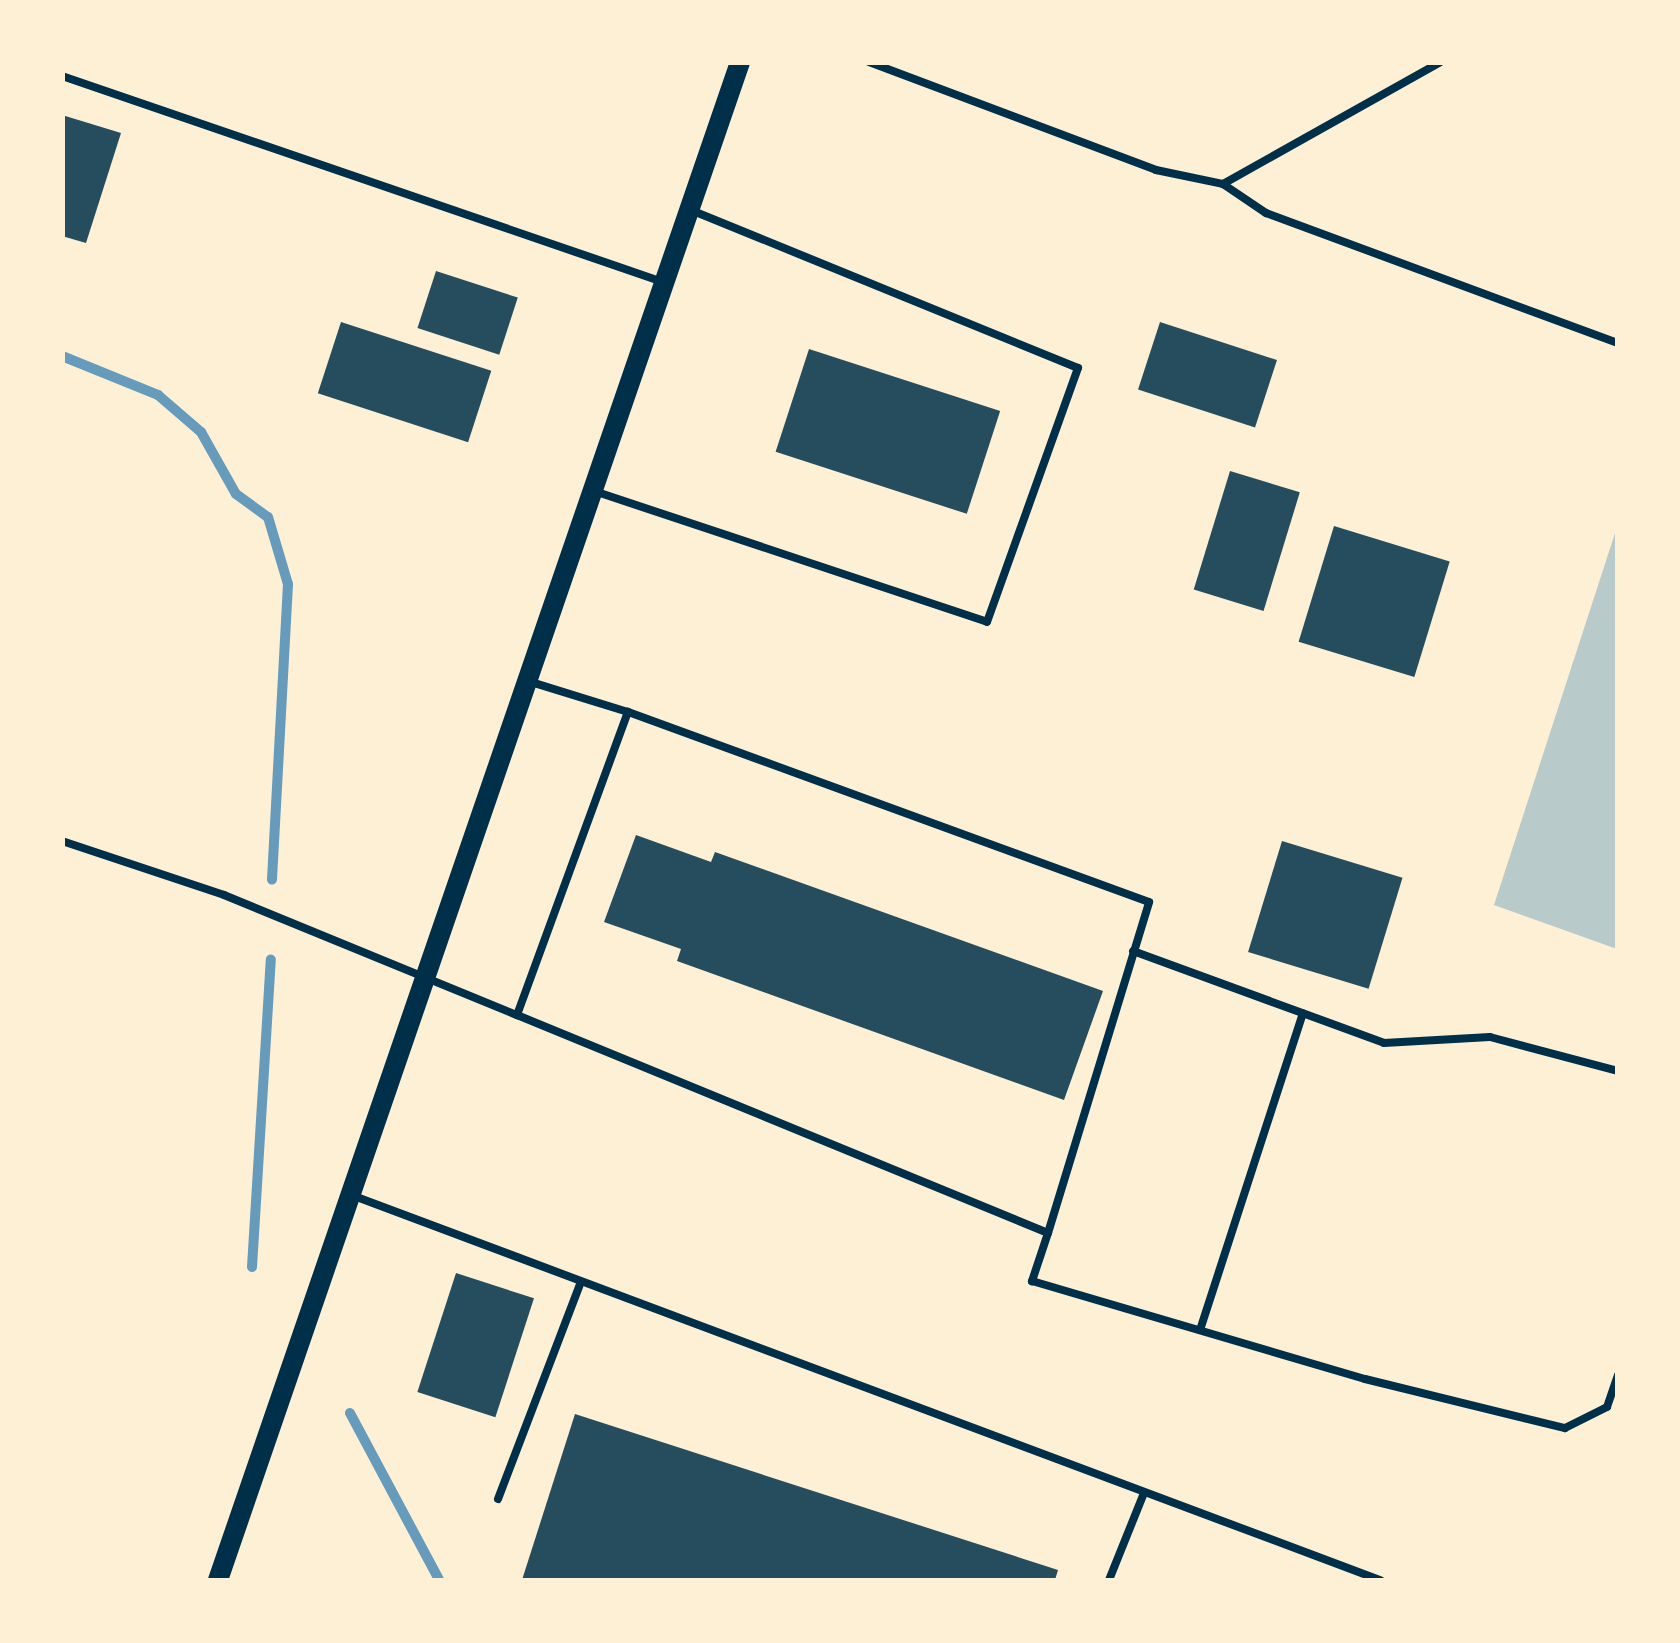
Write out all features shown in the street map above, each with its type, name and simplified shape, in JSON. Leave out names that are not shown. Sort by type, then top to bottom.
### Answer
[{"type":"main road","points":[[218,1580],[740,62]]},
{"type":"lane","points":[[869,62],[1156,170],[1223,184],[1266,213],[1618,343]]},
{"type":"lane","points":[[1223,184],[1440,62]]},
{"type":"lane","points":[[62,76],[664,282]]},
{"type":"lane","points":[[592,490],[987,622],[1078,368],[689,210]]},
{"type":"lane","points":[[527,681],[628,712],[1149,902],[1032,1281],[1565,1428],[1608,1407],[1618,1375]]},
{"type":"lane","points":[[517,1015],[628,712]]},
{"type":"lane","points":[[62,842],[224,895],[1048,1233]]},
{"type":"lane","points":[[1134,952],[1384,1043],[1490,1037],[1618,1071]]},
{"type":"lane","points":[[1200,1330],[1303,1014]]},
{"type":"lane","points":[[350,1194],[1380,1580]]},
{"type":"lane","points":[[498,1499],[581,1282]]},
{"type":"lane","points":[[1109,1580],[1144,1492]]},
{"type":"shaded area","points":[[1617,527],[1617,949],[1494,905]]},
{"type":"building","points":[[62,115],[121,133],[86,243],[62,236]]},
{"type":"building","points":[[436,271],[518,298],[499,355],[417,328]]},
{"type":"building","points":[[341,322],[491,371],[468,442],[318,393]]},
{"type":"building","points":[[1160,322],[1277,360],[1255,428],[1138,390]]},
{"type":"building","points":[[809,349],[1000,411],[967,514],[776,452]]},
{"type":"building","points":[[1230,471],[1300,492],[1264,611],[1194,590]]},
{"type":"building","points":[[1334,526],[1450,561],[1414,677],[1299,642]]},
{"type":"building","points":[[636,835],[711,862],[715,852],[1103,991],[1064,1100],[677,961],[681,949],[604,922]]},
{"type":"building","points":[[1282,841],[1402,878],[1369,989],[1248,952]]},
{"type":"building","points":[[456,1273],[534,1298],[495,1417],[417,1392]]},
{"type":"building","points":[[575,1414],[1058,1570],[1055,1580],[522,1580]]},
{"type":"waterway","points":[[62,356],[158,395],[201,432],[236,494],[268,517],[288,584],[272,880]]},
{"type":"waterway","points":[[252,1267],[271,960]]},
{"type":"waterway","points":[[350,1413],[439,1580]]}]
